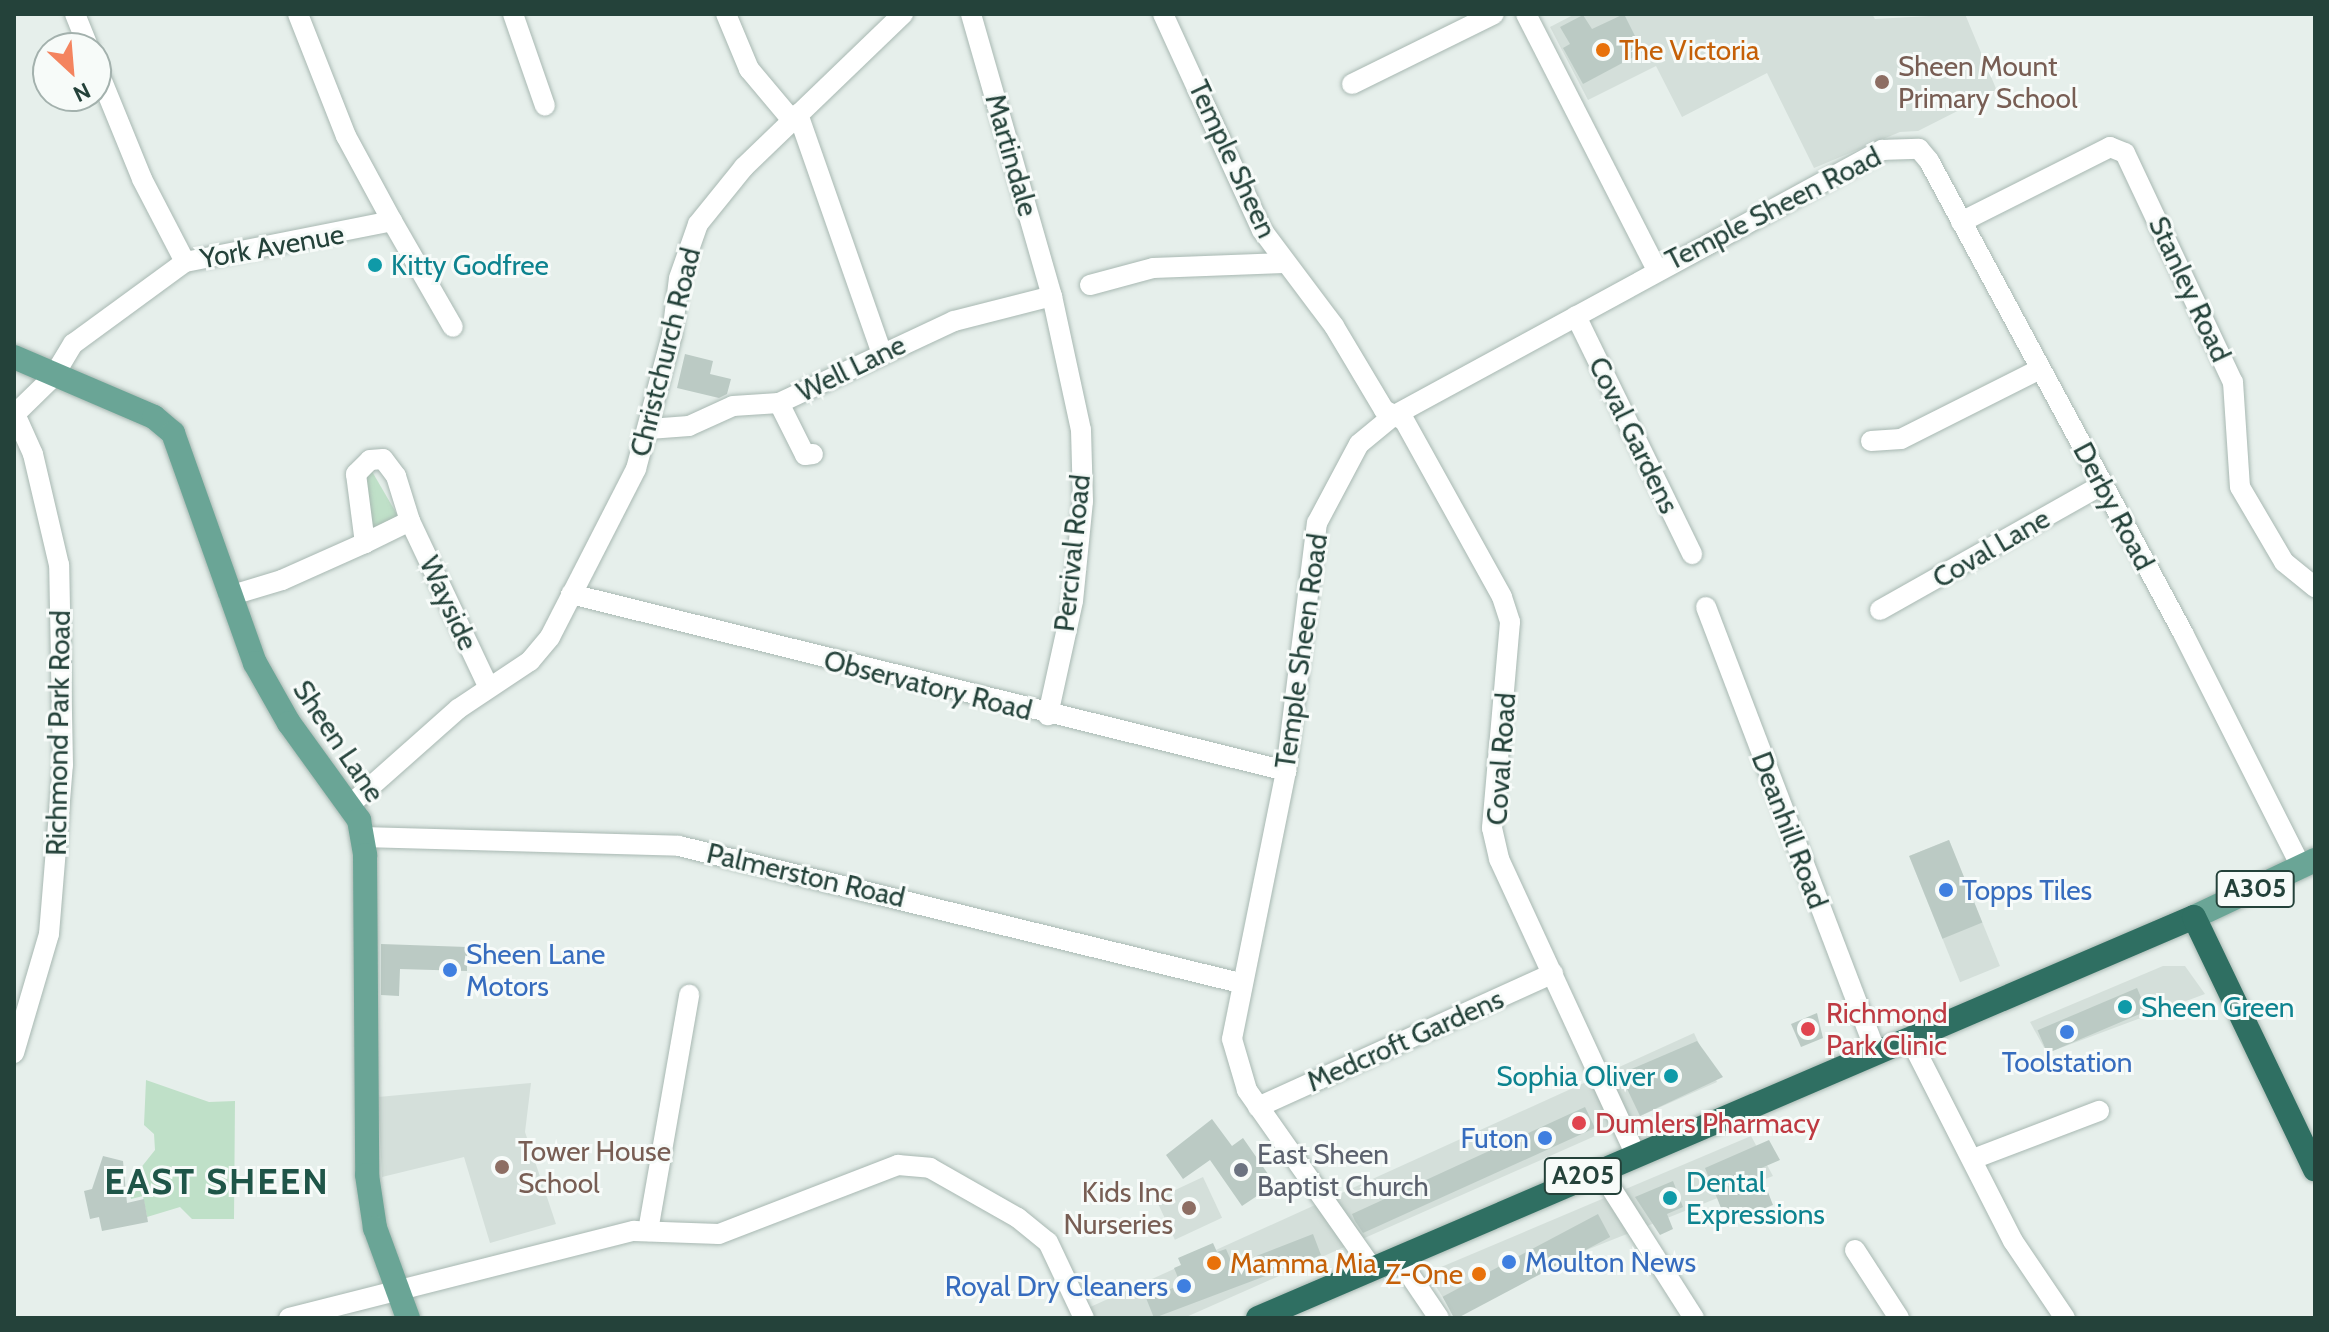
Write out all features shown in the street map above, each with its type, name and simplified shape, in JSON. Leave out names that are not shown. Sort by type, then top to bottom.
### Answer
[{"type":"highway","name":"A205","points":[[1258,1318],[1599,1169],[2194,917]]},
{"type":"highway","points":[[2194,917],[2315,1170]]},
{"type":"main road","name":"Sheen Lane","points":[[14,357],[53,377],[154,417],[173,433],[197,487],[229,596],[272,695],[351,804],[363,837],[367,1175],[375,1228],[408,1318]]},
{"type":"main road","name":"A305","points":[[2194,917],[2308,864]]},
{"type":"street","points":[[298,14],[346,136],[453,327]]},
{"type":"street","points":[[513,14],[545,106]]},
{"type":"street","points":[[726,14],[749,69],[795,117],[881,351]]},
{"type":"street","name":"Christchurch Road","points":[[351,804],[488,686],[530,661],[550,637],[636,469],[649,429],[679,278],[698,224],[795,117],[903,14]]},
{"type":"street","name":"Martindale","points":[[971,14],[1052,296]]},
{"type":"street","name":"Temple Sheen","points":[[1163,14],[1262,230],[1393,416]]},
{"type":"street","points":[[1352,84],[1494,14]]},
{"type":"street","points":[[1526,14],[1656,268]]},
{"type":"street","points":[[112,105],[142,179],[185,262]]},
{"type":"street","name":"Stanley Road","points":[[1961,222],[2110,147],[2125,153],[2233,382],[2240,487],[2284,562],[2315,587]]},
{"type":"street","name":"Temple Sheen Road","points":[[1372,1268],[1258,1107],[1235,1060],[1240,983],[1286,771],[1317,523],[1359,444],[1393,416],[1576,316],[1656,268],[1814,184],[1882,150],[1919,149]]},
{"type":"street","name":"Derby Road","points":[[1919,149],[2308,864]]},
{"type":"street","name":"York Avenue","points":[[15,414],[53,377],[73,344],[185,262],[392,221]]},
{"type":"street","points":[[1090,285],[1153,268],[1284,263]]},
{"type":"street","name":"Well Lane","points":[[649,429],[689,426],[733,406],[779,403],[881,351],[954,321],[1052,296]]},
{"type":"street","name":"Percival Road","points":[[1048,715],[1073,601],[1083,501],[1081,430],[1052,296]]},
{"type":"street","name":"Coval Gardens","points":[[1576,316],[1692,554]]},
{"type":"street","points":[[1871,441],[1901,439],[2040,369]]},
{"type":"street","points":[[779,403],[805,455],[813,454]]},
{"type":"street","name":"Richmond Park Road","points":[[14,1053],[49,934],[63,765],[59,565],[33,454],[15,414]]},
{"type":"street","name":"Coval Road","points":[[1393,416],[1404,420],[1502,597],[1510,622],[1492,828],[1499,859],[1635,1154]]},
{"type":"street","name":"Wayside","points":[[365,543],[356,474],[370,460],[383,459],[396,476],[410,521],[488,686]]},
{"type":"street","name":"Coval Lane","points":[[1880,610],[2102,485]]},
{"type":"street","name":"Wayside","points":[[229,596],[365,543],[410,521]]},
{"type":"street","name":"Observatory Road","points":[[571,594],[1048,715],[1286,771]]},
{"type":"street","name":"Deanhill Road","points":[[1706,607],[1876,1053]]},
{"type":"street","name":"Palmerston Road","points":[[363,837],[679,846],[1240,983]]},
{"type":"street","name":"Medcroft Gardens","points":[[1258,1107],[1553,973]]},
{"type":"street","points":[[648,1231],[689,995]]},
{"type":"street","points":[[1909,1037],[2013,1241],[2065,1318]]},
{"type":"street","points":[[1973,1159],[2099,1111]]},
{"type":"street","points":[[289,1318],[398,1294],[443,1277],[648,1231],[719,1234],[898,1165],[930,1168],[1048,1242],[1084,1318]]},
{"type":"street","points":[[1599,1169],[1694,1318]]},
{"type":"street","points":[[1855,1250],[1899,1318]]},
{"type":"street","points":[[1399,1259],[1439,1318]]},
{"type":"shaded area","name":"Sheen Mount Primary School","points":[[1575,14],[1872,14],[1875,19],[1965,14],[1997,91],[1918,131],[1900,132],[1814,168],[1767,73],[1682,117],[1656,66],[1588,100],[1550,27]]},
{"type":"shaded area","name":"Topps Tiles","points":[[1949,840],[2000,966],[1960,982],[1909,856]]},
{"type":"shaded area","points":[[2163,966],[2185,966],[2205,994],[2047,1053],[2030,1022]]},
{"type":"shaded area","points":[[1694,1033],[1717,1082],[1184,1318],[1066,1318]]},
{"type":"shaded area","name":"Tower House School","points":[[531,1083],[525,1132],[556,1224],[490,1243],[464,1157],[382,1177],[378,1097]]},
{"type":"shaded area","points":[[1751,1136],[1773,1176],[1448,1305],[1427,1273]]},
{"type":"shaded area","name":"Kids Inc Nurseries","points":[[1203,1177],[1222,1218],[1175,1240],[1156,1199]]},
{"type":"green space","points":[[370,468],[398,516],[369,530],[365,472]]},
{"type":"green space","points":[[146,1080],[209,1102],[235,1101],[234,1219],[192,1219],[180,1207],[147,1217],[143,1196],[131,1199],[128,1184],[155,1150],[154,1134],[144,1125]]},
{"type":"building","name":"The Victoria","points":[[1624,14],[1643,52],[1583,84],[1563,48],[1570,44],[1560,27],[1583,15],[1592,29]]},
{"type":"building","points":[[685,354],[713,361],[710,374],[731,379],[727,394],[719,398],[677,388]]},
{"type":"building","name":"Topps Tiles","points":[[1949,840],[1982,923],[1942,939],[1909,856]]},
{"type":"building","name":"Sheen Lane Motors","points":[[381,944],[467,947],[467,971],[400,969],[399,996],[381,995]]},
{"type":"building","points":[[2137,988],[2147,1011],[2047,1053],[2038,1030]]},
{"type":"building","name":"Richmond Park Clinic","points":[[1817,1013],[1823,1038],[1801,1047],[1791,1024]]},
{"type":"building","points":[[1697,1041],[1723,1077],[1640,1116],[1620,1074]]},
{"type":"building","points":[[1585,1107],[1595,1128],[1363,1233],[1355,1221],[1352,1214]]},
{"type":"building","name":"East Sheen Baptist Church","points":[[1212,1119],[1232,1146],[1243,1138],[1275,1184],[1242,1206],[1210,1160],[1183,1179],[1166,1155]]},
{"type":"building","points":[[1769,1140],[1780,1160],[1759,1169],[1773,1205],[1727,1223],[1705,1168]]},
{"type":"building","points":[[103,1156],[123,1161],[127,1203],[144,1199],[148,1222],[102,1231],[99,1217],[90,1219],[84,1191],[92,1189]]},
{"type":"building","points":[[1673,1181],[1683,1207],[1667,1214],[1673,1229],[1660,1235],[1635,1197]]},
{"type":"building","points":[[1598,1214],[1610,1237],[1458,1318],[1454,1318],[1443,1297]]},
{"type":"building","points":[[1313,1234],[1321,1255],[1154,1318],[1146,1298],[1181,1285],[1174,1268],[1181,1265],[1178,1258],[1213,1243],[1217,1252],[1226,1249],[1233,1265]]},
{"type":"place","name":"The Victoria","points":[[1603,50]]},
{"type":"place","name":"Sheen Mount Primary School","points":[[1882,82]]},
{"type":"place","name":"Kitty Godfree","points":[[375,265]]},
{"type":"place","name":"Topps Tiles","points":[[1946,890]]},
{"type":"place","name":"Sheen Lane Motors","points":[[450,970]]},
{"type":"place","name":"Sheen Green","points":[[2125,1007]]},
{"type":"place","name":"Richmond Park Clinic","points":[[1808,1029]]},
{"type":"place","name":"Toolstation","points":[[2067,1032]]},
{"type":"place","name":"Sophia Oliver","points":[[1671,1076]]},
{"type":"place","name":"Dumlers Pharmacy","points":[[1579,1123]]},
{"type":"place","name":"Futon","points":[[1545,1138]]},
{"type":"place","name":"Tower House School","points":[[502,1167]]},
{"type":"place","name":"East Sheen Baptist Church","points":[[1241,1170]]},
{"type":"place","name":"Dental Expressions","points":[[1670,1198]]},
{"type":"place","name":"Kids Inc Nurseries","points":[[1189,1208]]},
{"type":"place","name":"Moulton News","points":[[1509,1262]]},
{"type":"place","name":"Mamma Mia","points":[[1214,1263]]},
{"type":"place","name":"Z-One","points":[[1479,1274]]},
{"type":"place","name":"Royal Dry Cleaners","points":[[1184,1286]]},
{"type":"district","name":"EAST SHEEN","points":[[217,1182]]}]
